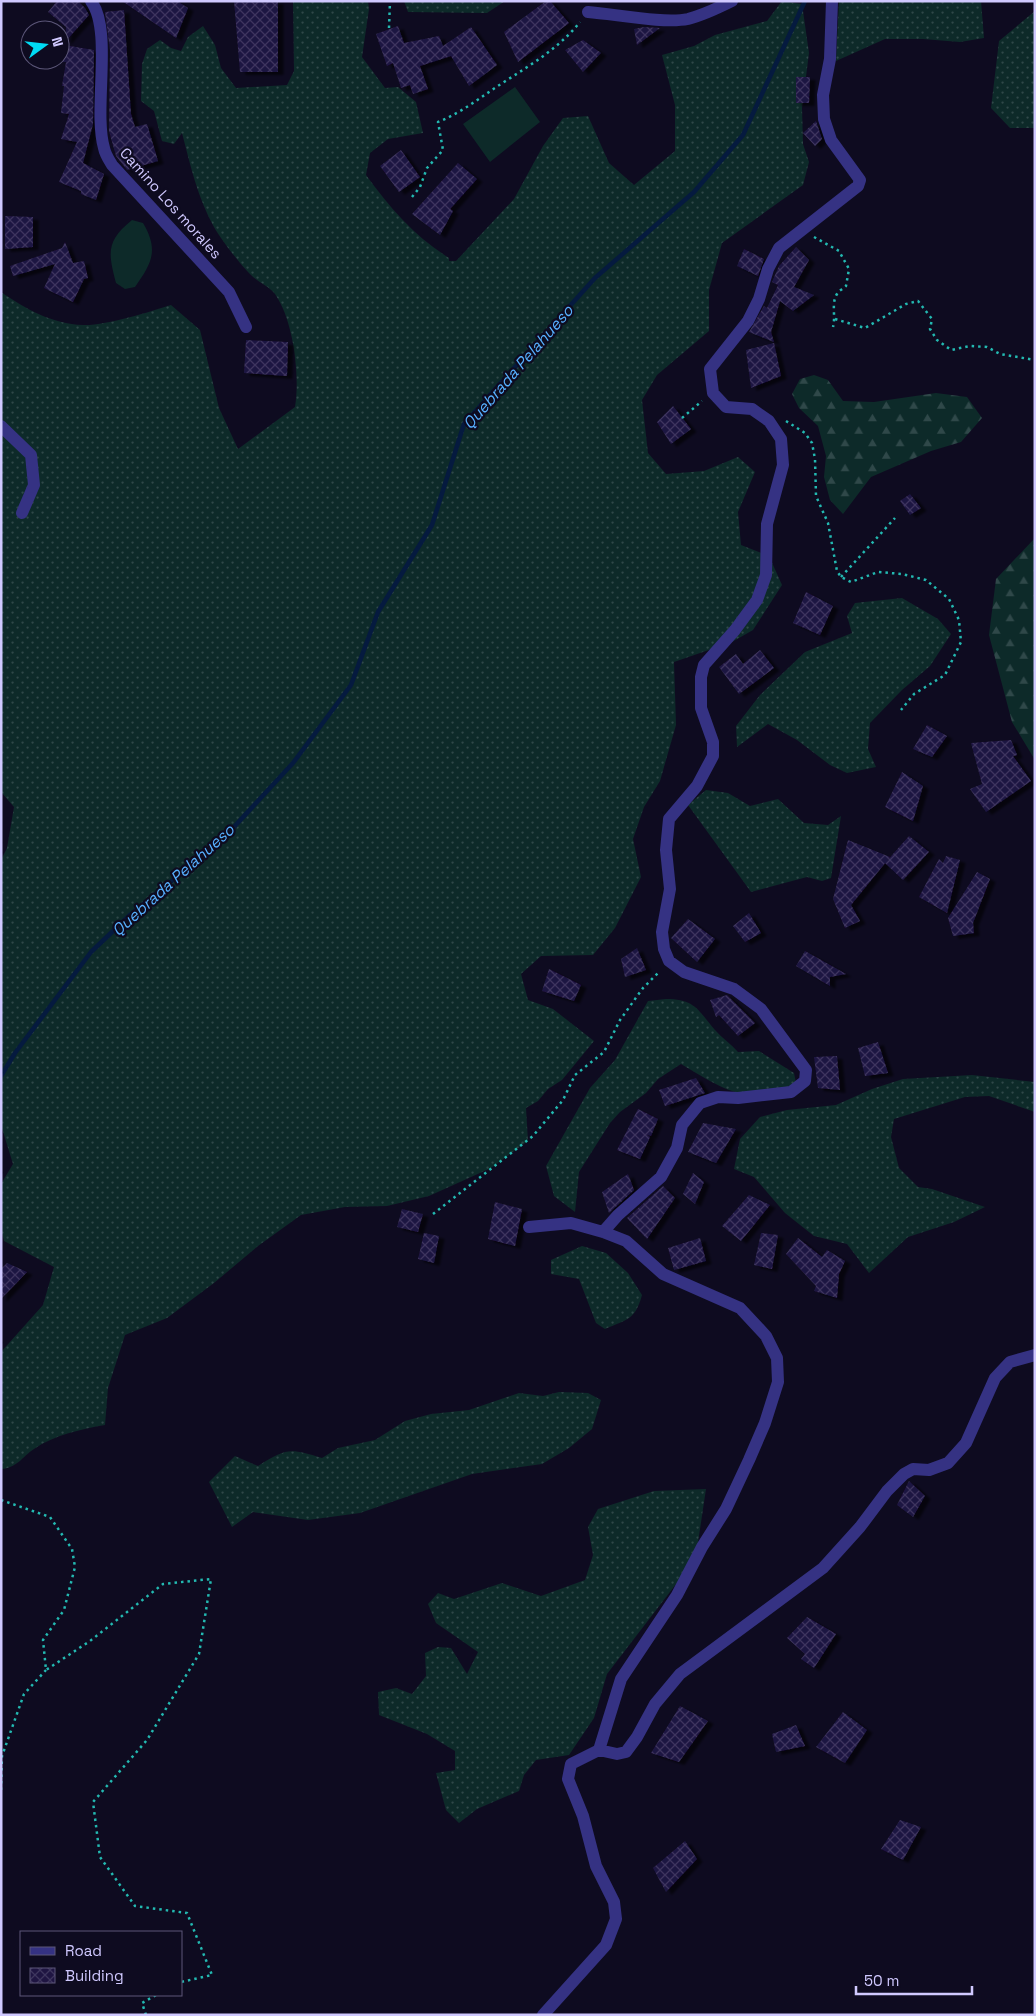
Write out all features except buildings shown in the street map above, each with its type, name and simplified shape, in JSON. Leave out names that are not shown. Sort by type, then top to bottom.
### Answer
[{"type":"street","name":"Camino Los morales","points":[[91,1],[94,6],[100,33],[101,133],[104,150],[112,165],[229,292],[246,327]]},
{"type":"street","points":[[588,12],[668,21],[687,19],[732,1]]},
{"type":"street","points":[[604,1232],[618,1215],[661,1177],[677,1148],[682,1125],[700,1103],[718,1097],[738,1098],[791,1092],[805,1081],[806,1070],[761,1009],[734,989],[684,972],[669,960],[664,949],[662,932],[670,889],[666,850],[670,819],[697,786],[713,756],[713,742],[701,708],[701,677],[704,665],[749,613],[757,600],[766,575],[767,524],[784,456],[778,432],[769,421],[752,410],[726,407],[714,393],[710,369],[748,321],[759,298],[768,269],[779,248],[858,186],[860,180],[830,140],[824,119],[823,95],[830,60],[832,1]]},
{"type":"street","points":[[1,426],[31,454],[34,485],[22,513]]},
{"type":"street","points":[[529,1226],[570,1223],[604,1232],[626,1242],[663,1274],[740,1308],[766,1336],[777,1358],[778,1382],[765,1423],[726,1509],[702,1547],[677,1595],[622,1679],[599,1750]]},
{"type":"street","points":[[543,2015],[606,1946],[616,1919],[614,1902],[596,1866],[584,1816],[568,1779],[571,1764],[599,1750],[618,1754],[626,1752],[637,1737],[655,1704],[680,1674],[823,1568],[860,1528],[887,1491],[904,1474],[913,1469],[929,1470],[948,1463],[966,1443],[995,1378],[1010,1362],[1035,1355]]},
{"type":"path","points":[[389,28],[390,1]]},
{"type":"path","points":[[412,197],[420,187],[427,168],[443,150],[438,122],[480,100],[549,53],[567,38],[588,12]]},
{"type":"path","points":[[800,230],[822,240],[839,251],[849,269],[846,286],[837,293],[834,304],[835,319],[833,327]]},
{"type":"path","points":[[835,319],[864,328],[906,304],[918,301],[932,318],[930,329],[937,340],[951,350],[970,346],[987,347],[1000,354],[1035,360]]},
{"type":"path","points":[[682,418],[714,393]]},
{"type":"path","points":[[780,416],[805,433],[812,443],[815,459],[816,496],[828,524],[837,571],[840,577],[851,582],[878,572],[902,574],[926,580],[949,599],[959,620],[961,642],[945,675],[914,694],[901,710]]},
{"type":"path","points":[[840,577],[895,518]]},
{"type":"path","points":[[433,1214],[533,1136],[563,1100],[574,1075],[604,1052],[620,1020],[643,988],[669,960]]},
{"type":"path","points":[[1,1500],[50,1517],[72,1549],[75,1567],[64,1610],[43,1640],[46,1670]]},
{"type":"path","points":[[1,1790],[2,1756],[24,1694],[46,1670],[90,1641],[163,1584],[211,1579],[199,1654],[147,1740],[93,1802],[100,1857],[136,1906],[186,1913],[212,1975],[182,1982]]},
{"type":"path","points":[[146,2015],[142,2003],[154,1996]]},
{"type":"green space","points":[[293,1],[368,1],[369,9],[362,57],[385,88],[398,87],[416,102],[423,133],[388,139],[370,153],[366,175],[403,221],[449,258],[449,261],[456,261],[514,199],[543,146],[563,118],[588,116],[609,163],[634,185],[675,151],[675,105],[662,55],[694,46],[715,35],[767,21],[782,1],[802,4],[809,53],[802,108],[803,144],[809,162],[803,185],[722,243],[709,290],[709,331],[657,375],[642,400],[648,453],[666,474],[704,471],[738,457],[755,472],[738,512],[741,545],[769,556],[782,585],[753,630],[732,642],[674,662],[676,725],[660,781],[644,807],[633,839],[641,877],[615,928],[593,955],[541,956],[521,974],[528,1000],[553,1009],[594,1041],[562,1080],[548,1089],[538,1101],[526,1108],[528,1141],[491,1168],[429,1196],[387,1206],[345,1207],[301,1215],[258,1246],[214,1283],[167,1318],[125,1335],[108,1388],[105,1425],[59,1436],[34,1449],[11,1467],[1,1469],[1,1352],[43,1305],[54,1267],[4,1241],[1,1230],[1,1184],[13,1164],[1,1125],[1,860],[7,848],[14,807],[1,792],[1,292],[50,319],[83,325],[115,321],[171,305],[200,330],[219,408],[238,449],[295,407],[297,380],[294,349],[282,305],[273,291],[242,265],[214,227],[199,193],[182,133],[174,144],[162,141],[154,111],[141,101],[142,64],[147,49],[160,40],[171,48],[181,51],[188,37],[203,26],[215,45],[221,68],[236,88],[287,85],[294,71]]},
{"type":"green space","points":[[404,1],[505,1],[487,13],[408,12]]},
{"type":"green space","points":[[839,1],[981,1],[984,38],[960,42],[923,39],[885,39],[836,61]]},
{"type":"green space","points":[[1035,11],[1035,128],[1010,128],[991,108],[999,41]]},
{"type":"green space","points":[[515,87],[540,122],[490,162],[463,124]]},
{"type":"green space","points":[[132,220],[143,223],[151,241],[152,249],[146,271],[135,287],[125,289],[116,283],[111,263],[111,248],[117,234]]},
{"type":"green space","points":[[814,375],[828,380],[843,401],[874,402],[936,393],[967,397],[982,418],[961,442],[931,451],[871,477],[843,514],[830,500],[824,477],[826,456],[818,426],[799,408],[792,394],[800,379]]},
{"type":"green space","points":[[1035,538],[1035,760],[1012,722],[989,635],[996,579]]},
{"type":"green space","points":[[902,598],[938,619],[951,634],[930,666],[902,690],[870,723],[868,749],[876,767],[847,773],[830,765],[797,740],[768,724],[737,747],[736,726],[760,695],[805,652],[852,633],[847,616],[855,603]]},
{"type":"green space","points":[[706,790],[728,793],[750,806],[778,799],[804,823],[828,825],[841,816],[831,878],[822,881],[807,877],[751,892],[688,805]]},
{"type":"green space","points":[[666,999],[684,1001],[695,1007],[738,1052],[759,1051],[794,1073],[796,1083],[764,1094],[737,1092],[724,1088],[681,1064],[658,1079],[646,1093],[620,1112],[610,1123],[579,1172],[575,1212],[554,1196],[546,1166],[590,1088],[615,1060],[648,1001]]},
{"type":"green space","points":[[972,1075],[1035,1082],[1035,1112],[989,1096],[965,1097],[894,1119],[891,1137],[899,1168],[918,1187],[932,1189],[985,1207],[954,1222],[908,1237],[869,1273],[847,1244],[814,1236],[785,1213],[754,1177],[734,1169],[740,1139],[760,1117],[787,1110],[836,1105],[872,1089],[903,1079]]},
{"type":"green space","points":[[582,1246],[606,1253],[628,1273],[642,1295],[630,1318],[605,1329],[596,1323],[579,1279],[551,1274],[551,1260]]},
{"type":"green space","points":[[559,1392],[588,1393],[601,1400],[592,1429],[569,1448],[542,1464],[472,1474],[360,1513],[308,1520],[253,1512],[232,1527],[209,1482],[235,1456],[258,1466],[282,1453],[295,1451],[322,1458],[338,1448],[375,1440],[405,1421],[431,1414],[469,1410],[519,1393],[543,1396]]},
{"type":"green space","points":[[706,1489],[697,1549],[683,1575],[607,1674],[594,1718],[569,1755],[536,1760],[524,1775],[519,1791],[477,1809],[459,1823],[446,1810],[436,1773],[455,1770],[455,1751],[427,1734],[379,1715],[378,1692],[396,1688],[412,1694],[426,1676],[425,1653],[438,1647],[451,1648],[467,1674],[478,1652],[436,1623],[428,1604],[438,1593],[454,1599],[502,1583],[541,1596],[585,1580],[593,1555],[588,1527],[598,1509],[654,1491]]},
{"type":"waterway","name":"Quebrada Pelahueso","points":[[1,1076],[15,1053],[91,952],[130,915],[222,840],[293,763],[351,685],[378,612],[432,525],[464,424],[595,278],[694,192],[743,135],[805,1]]}]
